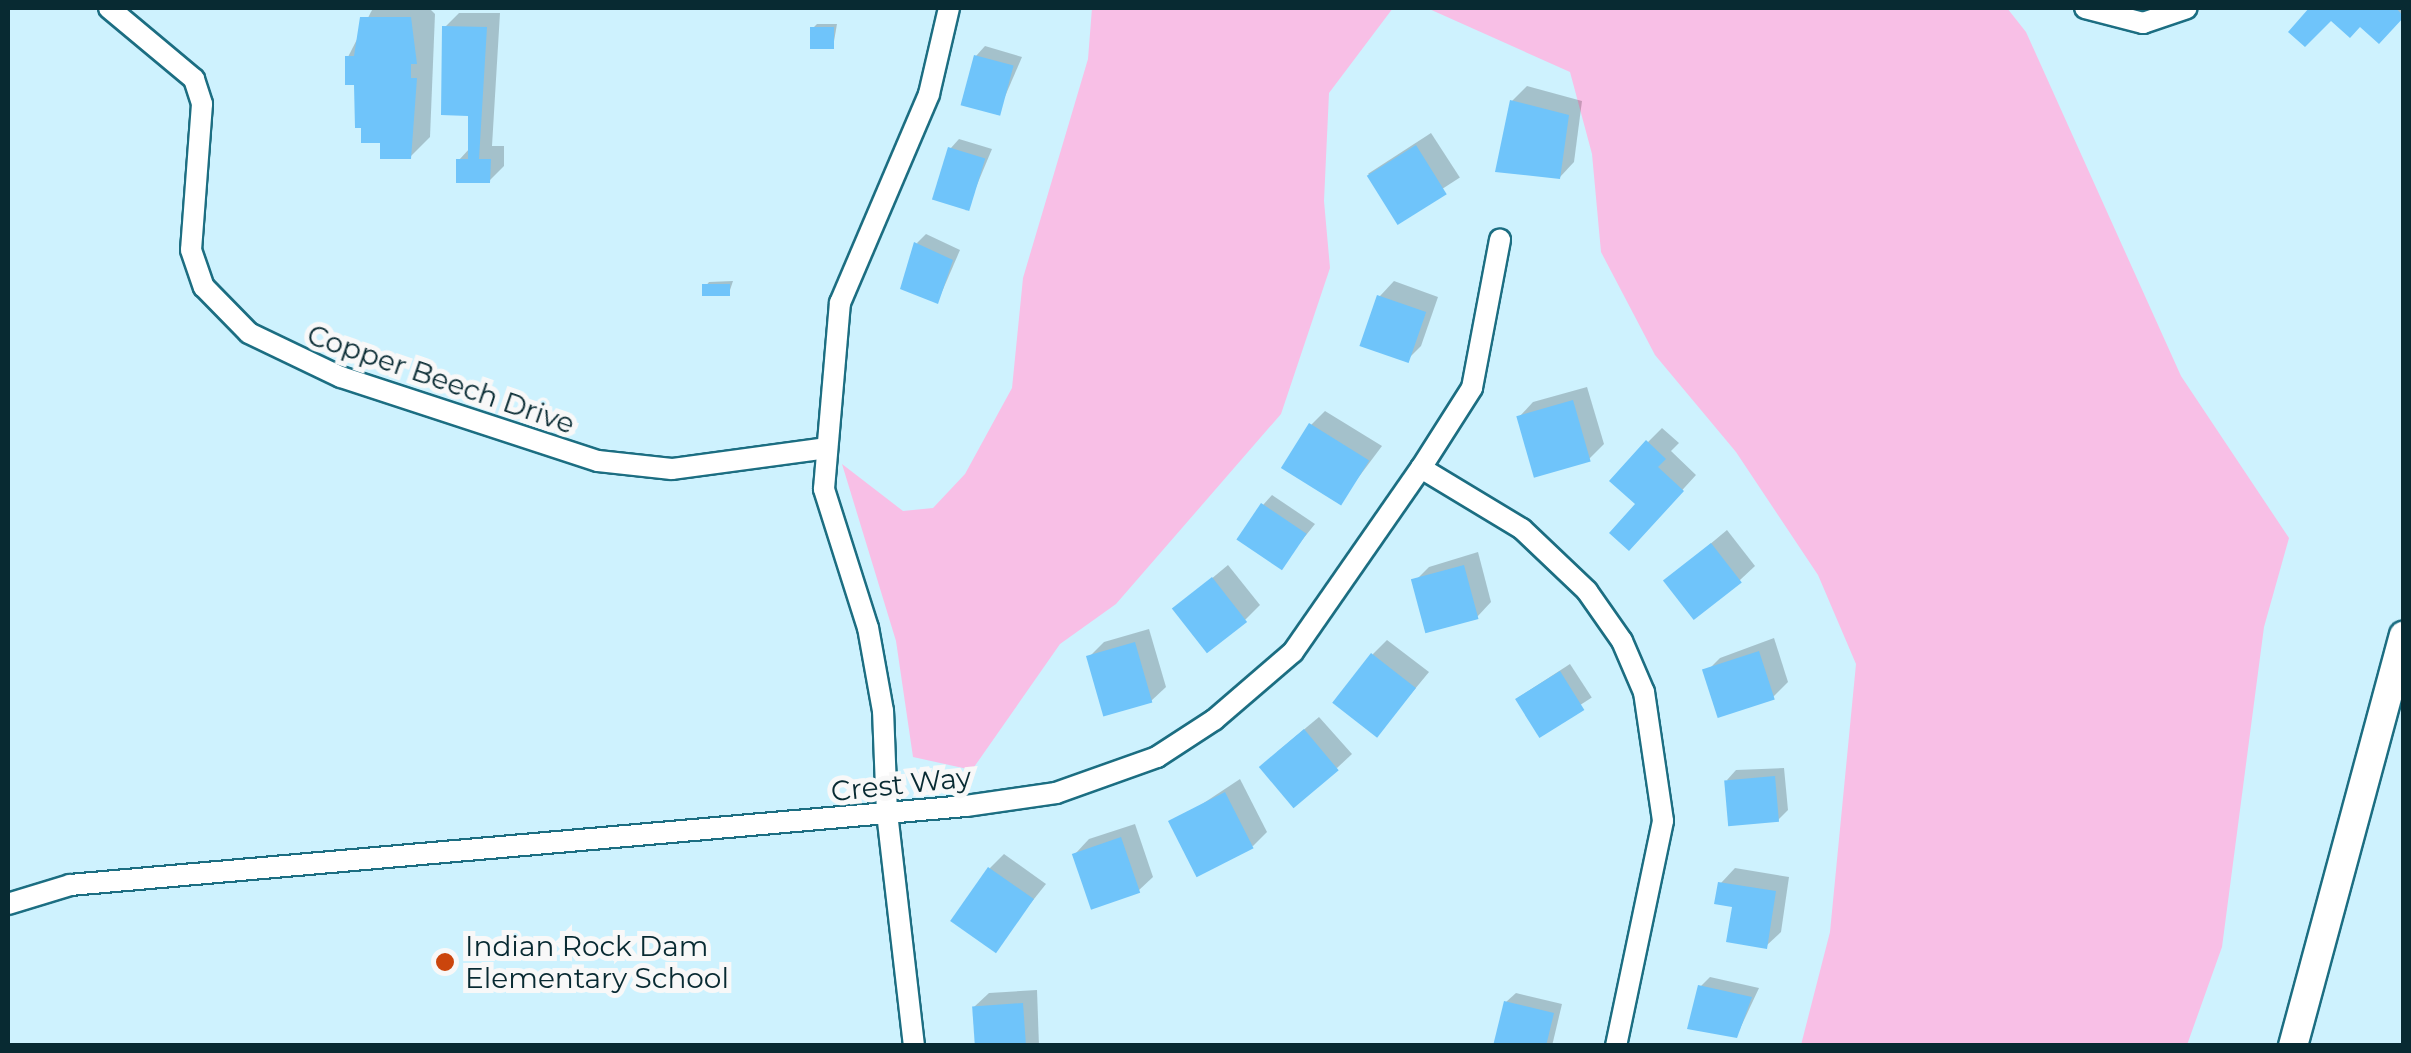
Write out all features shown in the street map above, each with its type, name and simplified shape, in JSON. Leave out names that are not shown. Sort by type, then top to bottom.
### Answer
[{"type":"main road","points":[[2293,1046],[2404,636]]},
{"type":"street","name":"Copper Beech Drive","points":[[109,8],[194,79],[202,104],[191,250],[204,288],[261,340],[342,377],[598,461],[672,470],[827,448]]},
{"type":"street","points":[[914,1046],[887,814],[882,712],[868,628],[824,490],[840,303],[930,94],[948,8]]},
{"type":"street","points":[[2085,8],[2143,24],[2187,8]]},
{"type":"street","name":"Crest Way","points":[[8,904],[70,886],[887,814],[1056,793],[1156,757],[1200,730],[1293,652],[1421,468],[1472,388],[1500,240]]},
{"type":"street","points":[[1421,468],[1522,529],[1588,590],[1622,641],[1644,692],[1663,822],[1616,1046]]},
{"type":"shaded area","points":[[1092,8],[1393,8],[1329,93],[1324,201],[1330,268],[1281,414],[1116,604],[1060,644],[972,770],[913,757],[896,641],[842,464],[903,511],[933,508],[965,474],[1012,388],[1023,278],[1088,59]]},
{"type":"shaded area","points":[[1427,8],[2007,8],[2026,32],[2181,376],[2289,538],[2264,627],[2222,947],[2187,1045],[1801,1045],[1830,932],[1856,664],[1818,575],[1736,452],[1655,355],[1601,252],[1592,154],[1570,72]]},
{"type":"building","points":[[2309,8],[2396,8],[2404,17],[2379,44],[2360,27],[2350,38],[2331,21],[2305,47],[2288,32]]},
{"type":"building","points":[[360,17],[411,17],[417,64],[411,64],[411,78],[417,78],[411,159],[380,159],[380,143],[361,143],[361,128],[355,128],[354,85],[345,85],[345,56],[354,56]]},
{"type":"building","points":[[442,26],[487,27],[479,159],[491,159],[490,183],[456,183],[456,159],[468,159],[468,116],[441,115]]},
{"type":"building","points":[[810,27],[834,27],[834,49],[810,49]]},
{"type":"building","points":[[974,55],[1014,66],[1000,116],[961,105]]},
{"type":"building","points":[[1510,100],[1569,115],[1560,179],[1495,172]]},
{"type":"building","points":[[1416,145],[1447,194],[1398,225],[1367,176]]},
{"type":"building","points":[[948,147],[985,158],[969,211],[932,200]]},
{"type":"building","points":[[914,242],[953,260],[938,304],[900,289]]},
{"type":"building","points":[[702,284],[730,284],[730,296],[702,296]]},
{"type":"building","points":[[1377,295],[1426,312],[1409,363],[1359,346]]},
{"type":"building","points":[[1573,400],[1591,462],[1534,478],[1516,416]]},
{"type":"building","points":[[1309,423],[1369,461],[1341,506],[1281,468]]},
{"type":"building","points":[[1646,440],[1666,459],[1658,467],[1684,491],[1629,551],[1609,533],[1635,504],[1609,481]]},
{"type":"building","points":[[1261,503],[1307,534],[1282,570],[1236,539]]},
{"type":"building","points":[[1711,543],[1742,582],[1694,620],[1663,581]]},
{"type":"building","points":[[1464,565],[1478,619],[1425,633],[1411,579]]},
{"type":"building","points":[[1212,577],[1247,622],[1207,653],[1172,608]]},
{"type":"building","points":[[1135,642],[1152,703],[1103,717],[1086,656]]},
{"type":"building","points":[[1759,651],[1775,700],[1718,718],[1702,670]]},
{"type":"building","points":[[1371,653],[1416,688],[1377,738],[1332,703]]},
{"type":"building","points":[[1560,671],[1584,710],[1539,738],[1515,699]]},
{"type":"building","points":[[1304,729],[1339,770],[1294,808],[1259,767]]},
{"type":"building","points":[[1775,776],[1779,822],[1728,826],[1724,780]]},
{"type":"building","points":[[1225,792],[1254,848],[1197,877],[1168,821]]},
{"type":"building","points":[[1121,837],[1140,893],[1091,910],[1072,854]]},
{"type":"building","points":[[988,867],[1034,899],[996,953],[950,921]]},
{"type":"building","points":[[1718,882],[1776,891],[1767,949],[1726,942],[1732,907],[1714,904]]},
{"type":"building","points":[[1698,985],[1752,997],[1737,1038],[1687,1029]]},
{"type":"building","points":[[1504,1001],[1554,1013],[1546,1046],[1493,1046]]},
{"type":"building","points":[[1023,1003],[1026,1046],[975,1046],[972,1007]]},
{"type":"place","name":"Indian Rock Dam Elementary School","points":[[445,962]]}]
